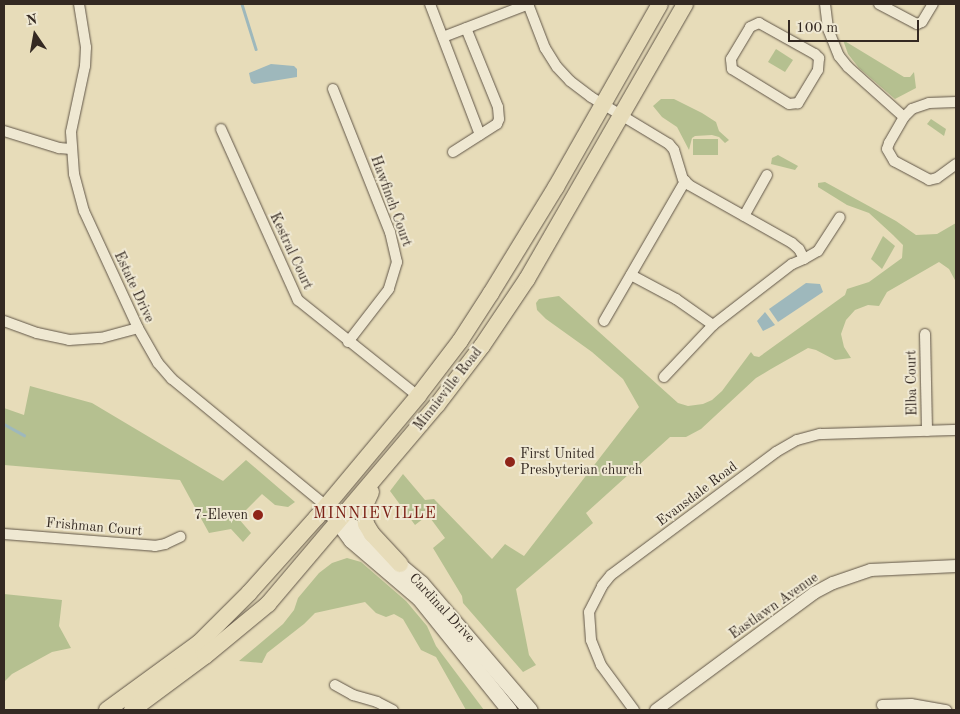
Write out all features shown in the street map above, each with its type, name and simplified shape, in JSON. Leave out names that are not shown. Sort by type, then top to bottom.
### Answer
[{"type":"main road","name":"Minnieville Road","points":[[107,710],[199,643],[249,593],[326,506],[418,396],[460,341],[556,188],[660,4]]},
{"type":"main road","name":"Minnieville Road","points":[[132,710],[198,662],[268,604],[382,473],[476,353],[528,279],[685,4]]},
{"type":"main road","points":[[382,473],[365,505],[364,517],[372,534],[400,564]]},
{"type":"main road","name":"Cardinal Drive","points":[[326,506],[340,522],[351,540],[419,598],[509,710]]},
{"type":"main road","name":"Cardinal Drive","points":[[340,522],[354,526],[400,564],[443,607],[530,710]]},
{"type":"street","name":"Estate Drive","points":[[80,4],[86,47],[85,66],[73,114],[71,148],[74,174],[84,210],[138,328],[158,363],[172,379],[326,506]]},
{"type":"street","points":[[430,4],[480,135]]},
{"type":"street","points":[[443,37],[528,4],[545,48],[556,67],[570,81],[672,147],[685,181],[693,188],[792,243],[804,259]]},
{"type":"street","points":[[825,4],[827,23],[836,50],[848,67],[904,117]]},
{"type":"street","points":[[879,4],[917,24],[922,22],[933,4]]},
{"type":"street","points":[[759,22],[815,54],[818,58],[818,70],[801,100],[791,104],[736,74],[731,64],[731,59],[750,27],[759,22]]},
{"type":"street","points":[[453,152],[496,124],[499,113],[466,28]]},
{"type":"street","points":[[818,58],[836,50]]},
{"type":"street","name":"Hawfinch Court","points":[[333,89],[390,232],[397,262],[394,280],[348,342]]},
{"type":"street","points":[[956,102],[924,104],[912,109],[904,117],[888,146],[888,153],[894,161],[929,180],[937,178],[956,164]]},
{"type":"street","name":"Kestral Court","points":[[221,129],[292,290],[305,308],[418,396]]},
{"type":"street","points":[[4,131],[59,148],[71,148]]},
{"type":"street","points":[[744,216],[767,175]]},
{"type":"street","points":[[604,321],[685,181]]},
{"type":"street","points":[[664,377],[713,325],[792,264],[818,251],[840,217]]},
{"type":"street","points":[[632,275],[676,299],[713,325]]},
{"type":"street","points":[[4,321],[37,334],[69,340],[101,338],[138,328]]},
{"type":"street","name":"Elba Court","points":[[925,334],[927,430]]},
{"type":"street","name":"Evansdale Road","points":[[634,710],[601,665],[591,640],[589,612],[602,586],[611,575],[776,452],[797,440],[820,434],[956,430]]},
{"type":"street","name":"Frishman Court","points":[[4,534],[155,546],[180,537]]},
{"type":"street","name":"Eastlawn Avenue","points":[[656,710],[814,593],[833,583],[872,570],[956,566]]},
{"type":"street","points":[[335,685],[352,695],[377,702],[393,710]]},
{"type":"street","points":[[882,705],[911,704],[946,710]]},
{"type":"green space","points":[[843,40],[904,77],[910,77],[914,72],[916,88],[895,99],[859,68],[848,54]]},
{"type":"green space","points":[[776,49],[793,60],[785,72],[768,62]]},
{"type":"green space","points":[[661,99],[674,99],[702,113],[716,122],[719,131],[729,140],[725,143],[719,137],[712,135],[695,136],[692,138],[689,150],[677,127],[662,117],[653,106]]},
{"type":"green space","points":[[931,119],[946,129],[944,136],[927,124]]},
{"type":"green space","points":[[693,139],[718,139],[718,155],[693,155]]},
{"type":"green space","points":[[778,155],[798,166],[795,170],[771,164],[772,158]]},
{"type":"green space","points":[[825,182],[896,221],[916,235],[937,234],[956,223],[956,282],[949,269],[939,262],[887,292],[879,306],[868,305],[855,310],[846,320],[841,334],[844,347],[851,358],[835,360],[808,348],[756,378],[701,429],[686,437],[670,437],[586,513],[593,523],[516,589],[529,655],[536,665],[523,672],[463,603],[462,596],[433,548],[445,538],[428,515],[415,525],[390,491],[403,474],[425,500],[434,499],[492,559],[505,544],[524,556],[639,407],[623,379],[592,352],[546,319],[537,310],[536,303],[539,299],[559,296],[678,403],[688,406],[703,404],[712,400],[722,391],[751,352],[754,356],[759,357],[845,295],[847,289],[869,282],[902,258],[903,245],[893,235],[869,213],[847,205],[818,187],[818,183]]},
{"type":"green space","points":[[883,236],[895,246],[882,269],[871,259]]},
{"type":"green space","points":[[30,386],[92,403],[223,481],[246,460],[295,502],[288,507],[275,505],[262,494],[238,518],[251,533],[243,542],[231,529],[209,533],[180,480],[4,465],[4,408],[24,415]]},
{"type":"green space","points":[[347,558],[361,562],[406,601],[427,626],[436,646],[484,710],[466,710],[436,657],[421,650],[403,619],[394,614],[386,617],[376,613],[365,602],[315,613],[267,653],[262,663],[239,661],[283,624],[294,610],[298,598],[319,573],[332,563]]},
{"type":"green space","points":[[4,594],[62,600],[59,626],[71,648],[52,652],[12,674],[4,682]]},
{"type":"water","points":[[271,64],[294,66],[297,69],[297,77],[254,84],[251,82],[249,73]]},
{"type":"water","points":[[806,283],[820,284],[823,292],[778,322],[769,309]]},
{"type":"water","points":[[765,312],[775,325],[763,331],[757,321]]},
{"type":"waterway","points":[[242,4],[256,49]]},
{"type":"waterway","points":[[4,424],[24,435]]},
{"type":"place","name":"First United Presbyterian church","points":[[510,462]]},
{"type":"place","name":"7-Eleven","points":[[258,515]]},
{"type":"district","name":"MINNIEVILLE","points":[[375,514]]}]
